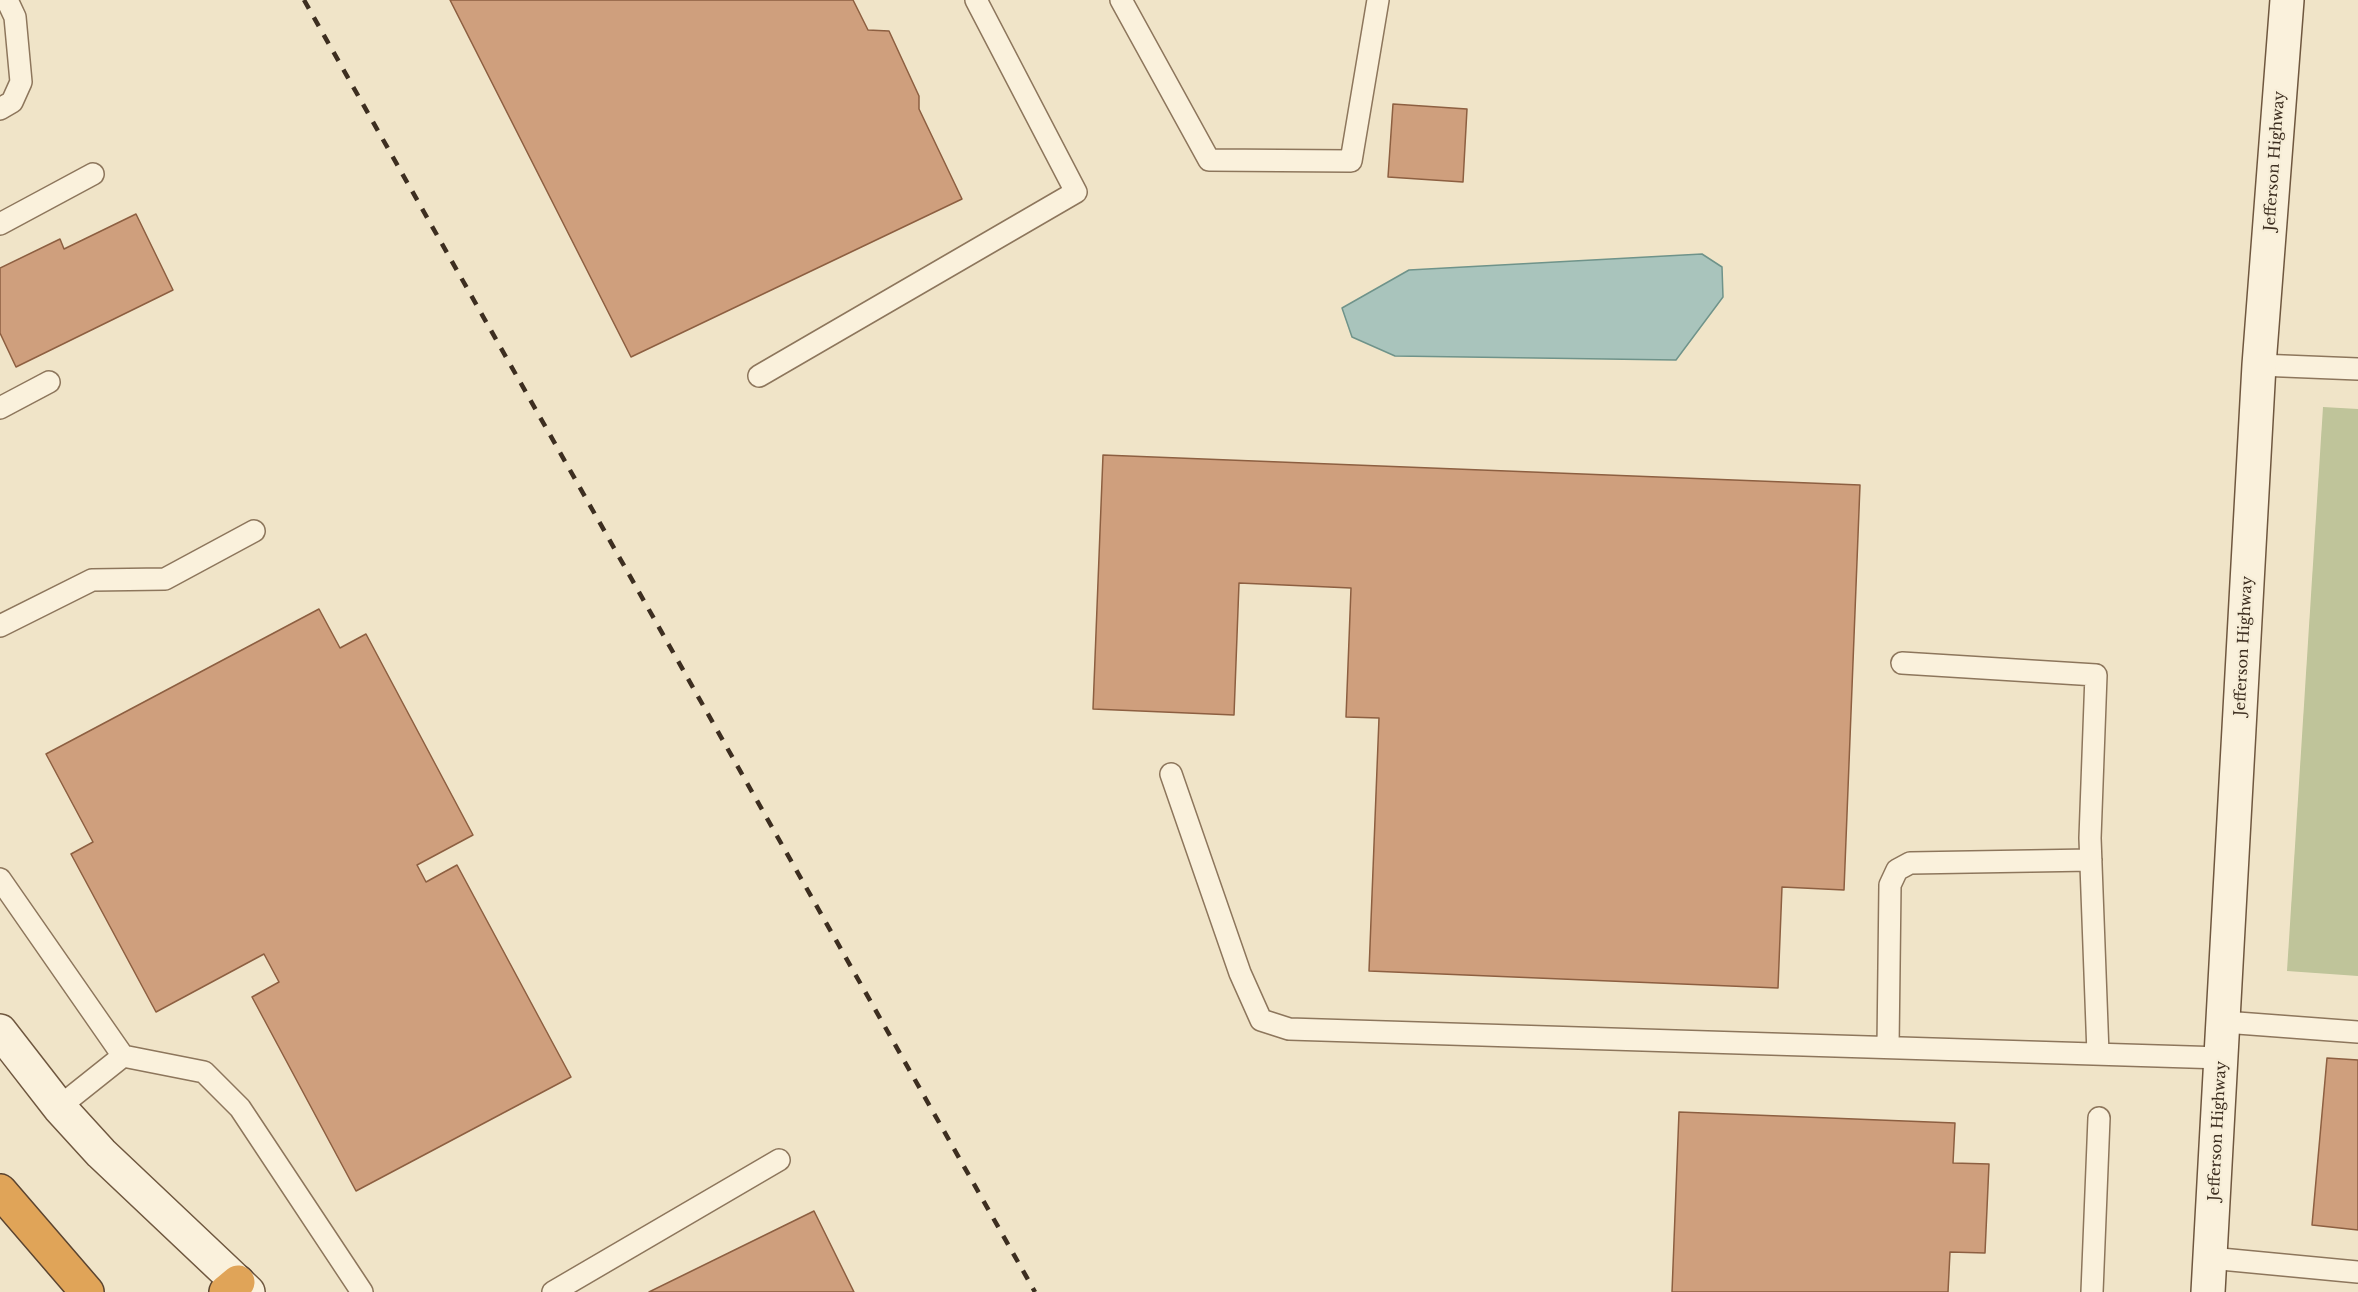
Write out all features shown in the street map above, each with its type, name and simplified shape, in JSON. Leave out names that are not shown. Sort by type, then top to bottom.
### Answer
[{"type":"highway","points":[[0,1191],[87,1292]]},
{"type":"street","name":"Jefferson Highway","points":[[2208,1292],[2259,365],[2287,0]]},
{"type":"street","points":[[0,1031],[59,1107],[101,1153],[237,1288]]},
{"type":"lane","points":[[0,109],[12,102],[21,82],[15,17],[7,0]]},
{"type":"lane","points":[[759,376],[1076,192],[976,0]]},
{"type":"lane","points":[[1121,0],[1209,160],[1351,161],[1378,0]]},
{"type":"lane","points":[[0,224],[93,174]]},
{"type":"lane","points":[[2259,365],[2358,369]]},
{"type":"lane","points":[[0,408],[50,382]]},
{"type":"lane","points":[[0,626],[92,580],[165,579],[254,531]]},
{"type":"lane","points":[[1902,663],[2096,675],[2091,860],[2098,1054]]},
{"type":"lane","points":[[1171,774],[1240,973],[1261,1020],[1289,1029],[2222,1058]]},
{"type":"lane","points":[[1888,1047],[1890,885],[1897,870],[1910,863],[2091,860]]},
{"type":"lane","points":[[0,879],[123,1056],[204,1072],[240,1108],[362,1292]]},
{"type":"lane","points":[[2224,1022],[2358,1032]]},
{"type":"lane","points":[[59,1107],[123,1056]]},
{"type":"lane","points":[[2092,1292],[2099,1118]]},
{"type":"lane","points":[[553,1292],[779,1160]]},
{"type":"lane","points":[[2210,1258],[2358,1272]]},
{"type":"green space","points":[[2323,407],[2358,409],[2358,976],[2287,971]]},
{"type":"water","points":[[1702,254],[1722,267],[1723,297],[1676,360],[1395,356],[1352,337],[1342,308],[1409,270]]},
{"type":"building","points":[[450,0],[853,0],[868,30],[889,31],[919,96],[919,109],[962,199],[631,357]]},
{"type":"building","points":[[1393,104],[1467,109],[1463,182],[1388,177]]},
{"type":"building","points":[[136,214],[173,290],[16,367],[0,333],[0,268],[60,239],[64,249]]},
{"type":"building","points":[[1103,455],[1860,485],[1844,890],[1782,887],[1778,988],[1369,971],[1379,718],[1346,717],[1351,588],[1239,583],[1234,715],[1093,709]]},
{"type":"building","points":[[319,609],[340,648],[366,634],[473,835],[417,865],[426,882],[457,865],[571,1077],[356,1191],[252,997],[279,982],[264,954],[156,1012],[71,854],[93,842],[46,754]]},
{"type":"building","points":[[2327,1058],[2358,1060],[2358,1230],[2312,1225]]},
{"type":"building","points":[[1679,1112],[1955,1123],[1953,1163],[1989,1164],[1985,1253],[1950,1252],[1948,1292],[1672,1292]]},
{"type":"building","points":[[814,1211],[854,1292],[649,1292]]},
{"type":"railway","points":[[304,0],[1035,1292]]}]
